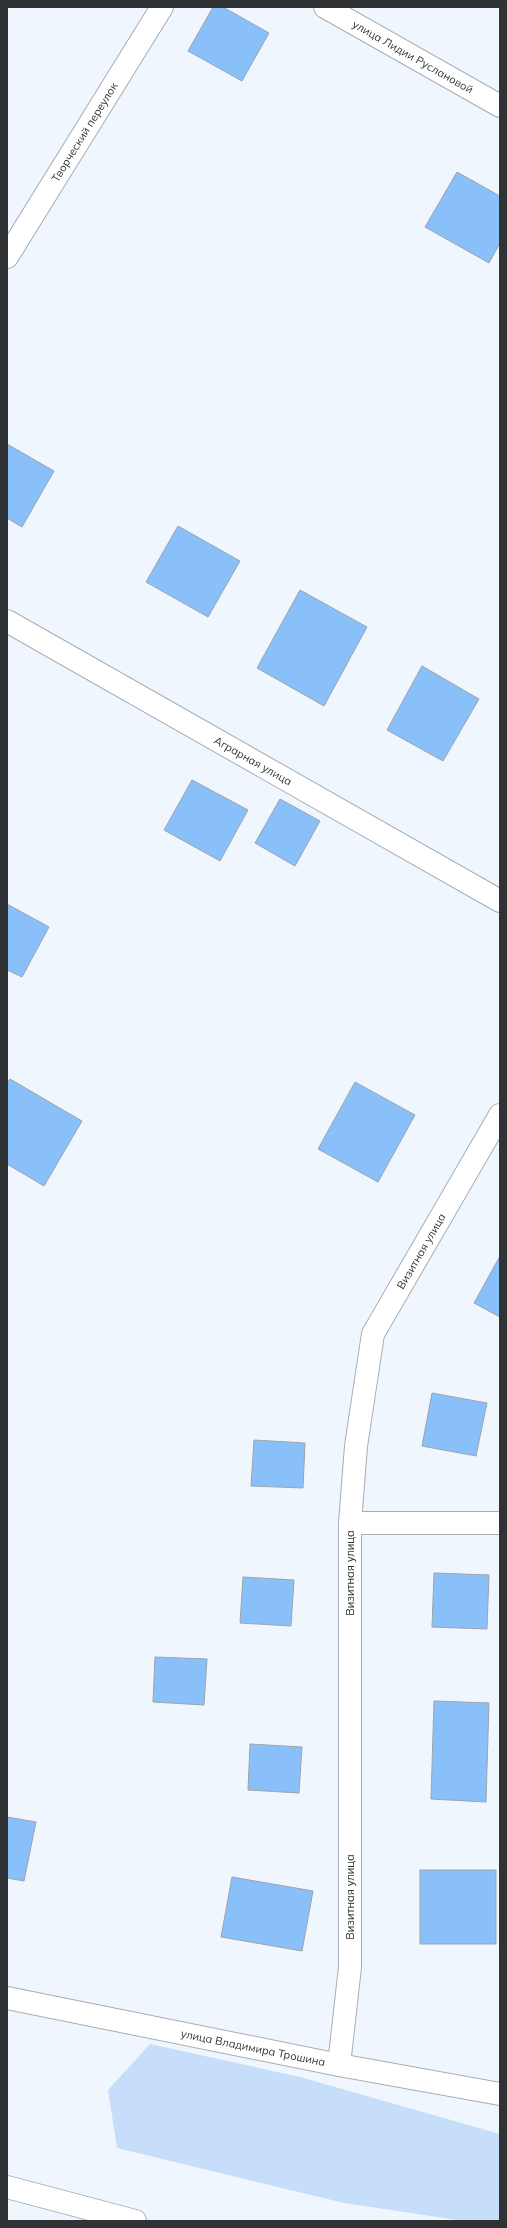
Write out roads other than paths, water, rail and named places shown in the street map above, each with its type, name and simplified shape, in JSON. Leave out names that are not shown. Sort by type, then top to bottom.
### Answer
[{"type":"street","name":"Творческий переулок","points":[[7,257],[162,7]]},
{"type":"street","name":"улица Лидии Руслановой","points":[[325,7],[500,106]]},
{"type":"street","name":"Аграрная улица","points":[[7,621],[500,901]]},
{"type":"street","name":"Визитная улица","points":[[339,2065],[350,1967],[350,1523],[356,1446],[373,1334],[500,1115]]},
{"type":"street","points":[[350,1523],[500,1523]]},
{"type":"street","name":"улица Владимира Трошина","points":[[7,1998],[339,2065],[500,2094]]},
{"type":"street","points":[[7,2187],[135,2221]]}]
